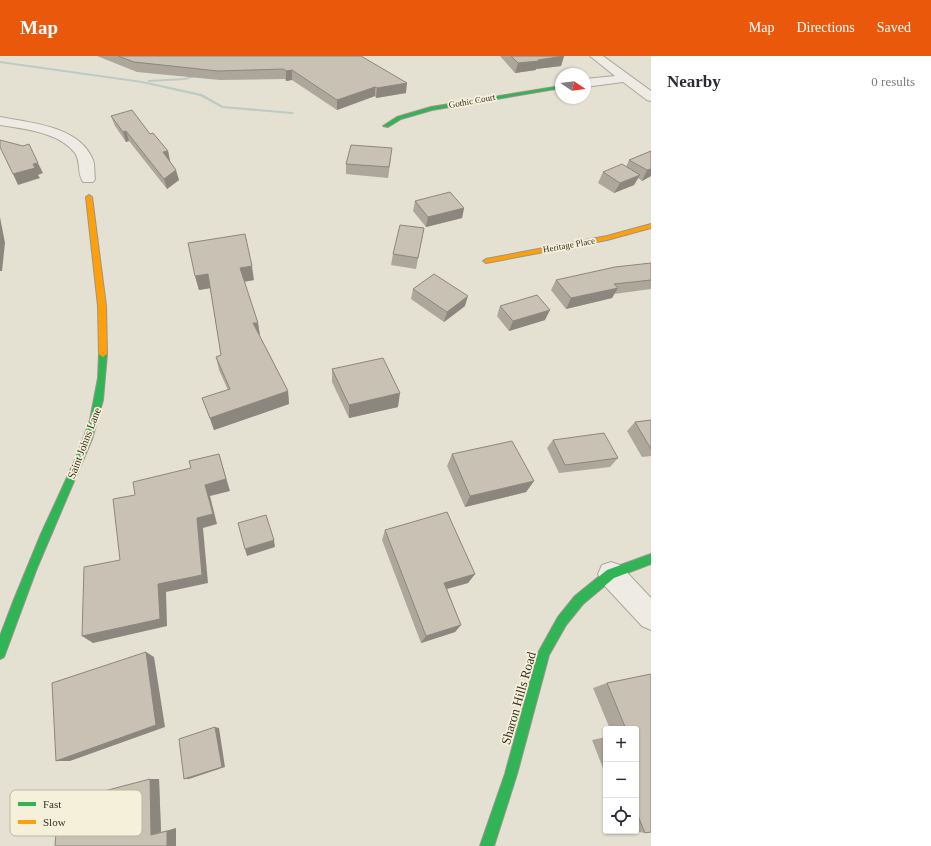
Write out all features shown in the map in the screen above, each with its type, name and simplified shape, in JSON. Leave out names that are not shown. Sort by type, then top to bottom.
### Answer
[{"type":"street","points":[[596,56],[651,97]]},
{"type":"street","points":[[591,82],[624,78]]},
{"type":"street","name":"Gothic Court","points":[[386,126],[399,118],[431,109],[555,88]]},
{"type":"street","points":[[0,121],[44,130],[64,138],[81,152],[86,161],[88,179]]},
{"type":"street","name":"Saint Johns Lane","points":[[0,653],[11,619],[82,455],[96,416],[100,398],[103,350],[90,197]]},
{"type":"street","name":"Heritage Place","points":[[486,261],[607,238],[651,226]]},
{"type":"street","name":"Sharon Hills Road","points":[[487,846],[511,774],[544,653],[562,621],[579,600],[611,574],[651,558]]},
{"type":"street","points":[[611,574],[651,617]]},
{"type":"building","points":[[118,56],[361,56],[407,83],[377,88],[375,87],[337,100],[292,70],[218,71],[134,62]]},
{"type":"building","points":[[511,56],[564,56],[518,63]]},
{"type":"building","points":[[132,110],[150,134],[153,133],[168,151],[163,152],[176,170],[164,179],[126,131],[123,132],[111,116]]},
{"type":"building","points":[[0,140],[23,146],[29,144],[38,163],[33,164],[35,168],[13,174],[0,147]]},
{"type":"building","points":[[351,145],[392,148],[389,167],[346,164]]},
{"type":"building","points":[[651,151],[651,169],[647,170],[629,160]]},
{"type":"building","points":[[622,164],[640,175],[620,183],[603,172]]},
{"type":"building","points":[[450,192],[464,208],[428,217],[415,201]]},
{"type":"building","points":[[400,225],[424,228],[418,258],[393,254]]},
{"type":"building","points":[[245,234],[252,266],[240,268],[258,323],[253,323],[288,391],[210,418],[202,398],[230,389],[216,357],[221,355],[208,274],[195,276],[188,243]]},
{"type":"building","points":[[651,263],[651,280],[614,284],[618,288],[571,298],[556,280],[615,267]]},
{"type":"building","points":[[434,274],[468,296],[447,312],[413,289]]},
{"type":"building","points":[[537,295],[550,310],[513,321],[500,306]]},
{"type":"building","points":[[383,358],[400,393],[349,405],[332,369]]},
{"type":"building","points":[[651,420],[651,449],[635,422]]},
{"type":"building","points":[[604,433],[618,458],[565,465],[553,440]]},
{"type":"building","points":[[512,441],[534,481],[470,496],[452,454]]},
{"type":"building","points":[[219,454],[226,479],[205,485],[213,514],[197,518],[202,575],[158,584],[160,619],[82,636],[84,567],[120,560],[113,499],[135,495],[133,482],[191,468],[189,461]]},
{"type":"building","points":[[447,512],[475,574],[444,583],[461,625],[426,636],[385,530]]},
{"type":"building","points":[[266,515],[274,540],[245,549],[238,523]]},
{"type":"building","points":[[146,652],[156,725],[56,761],[52,683]]},
{"type":"building","points":[[651,674],[651,832],[645,833],[639,818],[639,726],[625,726],[607,683]]},
{"type":"building","points":[[215,727],[222,767],[184,779],[179,739]]},
{"type":"building","points":[[150,779],[151,835],[167,831],[167,846],[55,846],[56,836],[142,836],[142,790],[108,790]]},
{"type":"waterway","points":[[0,62],[142,82],[201,95],[222,107],[292,113]]},
{"type":"waterway","points":[[149,81],[185,79],[197,75]]},
{"type":"traffic: fast","points":[[386,126],[399,118],[431,109],[555,88]]},
{"type":"traffic: fast","points":[[0,653],[31,568],[88,439],[99,400],[103,354]]},
{"type":"traffic: fast","points":[[487,846],[511,774],[544,653],[562,621],[579,600],[611,574],[651,559]]},
{"type":"traffic: slow","points":[[89,197],[102,306],[103,354]]},
{"type":"traffic: slow","points":[[486,261],[607,238],[651,226]]}]
